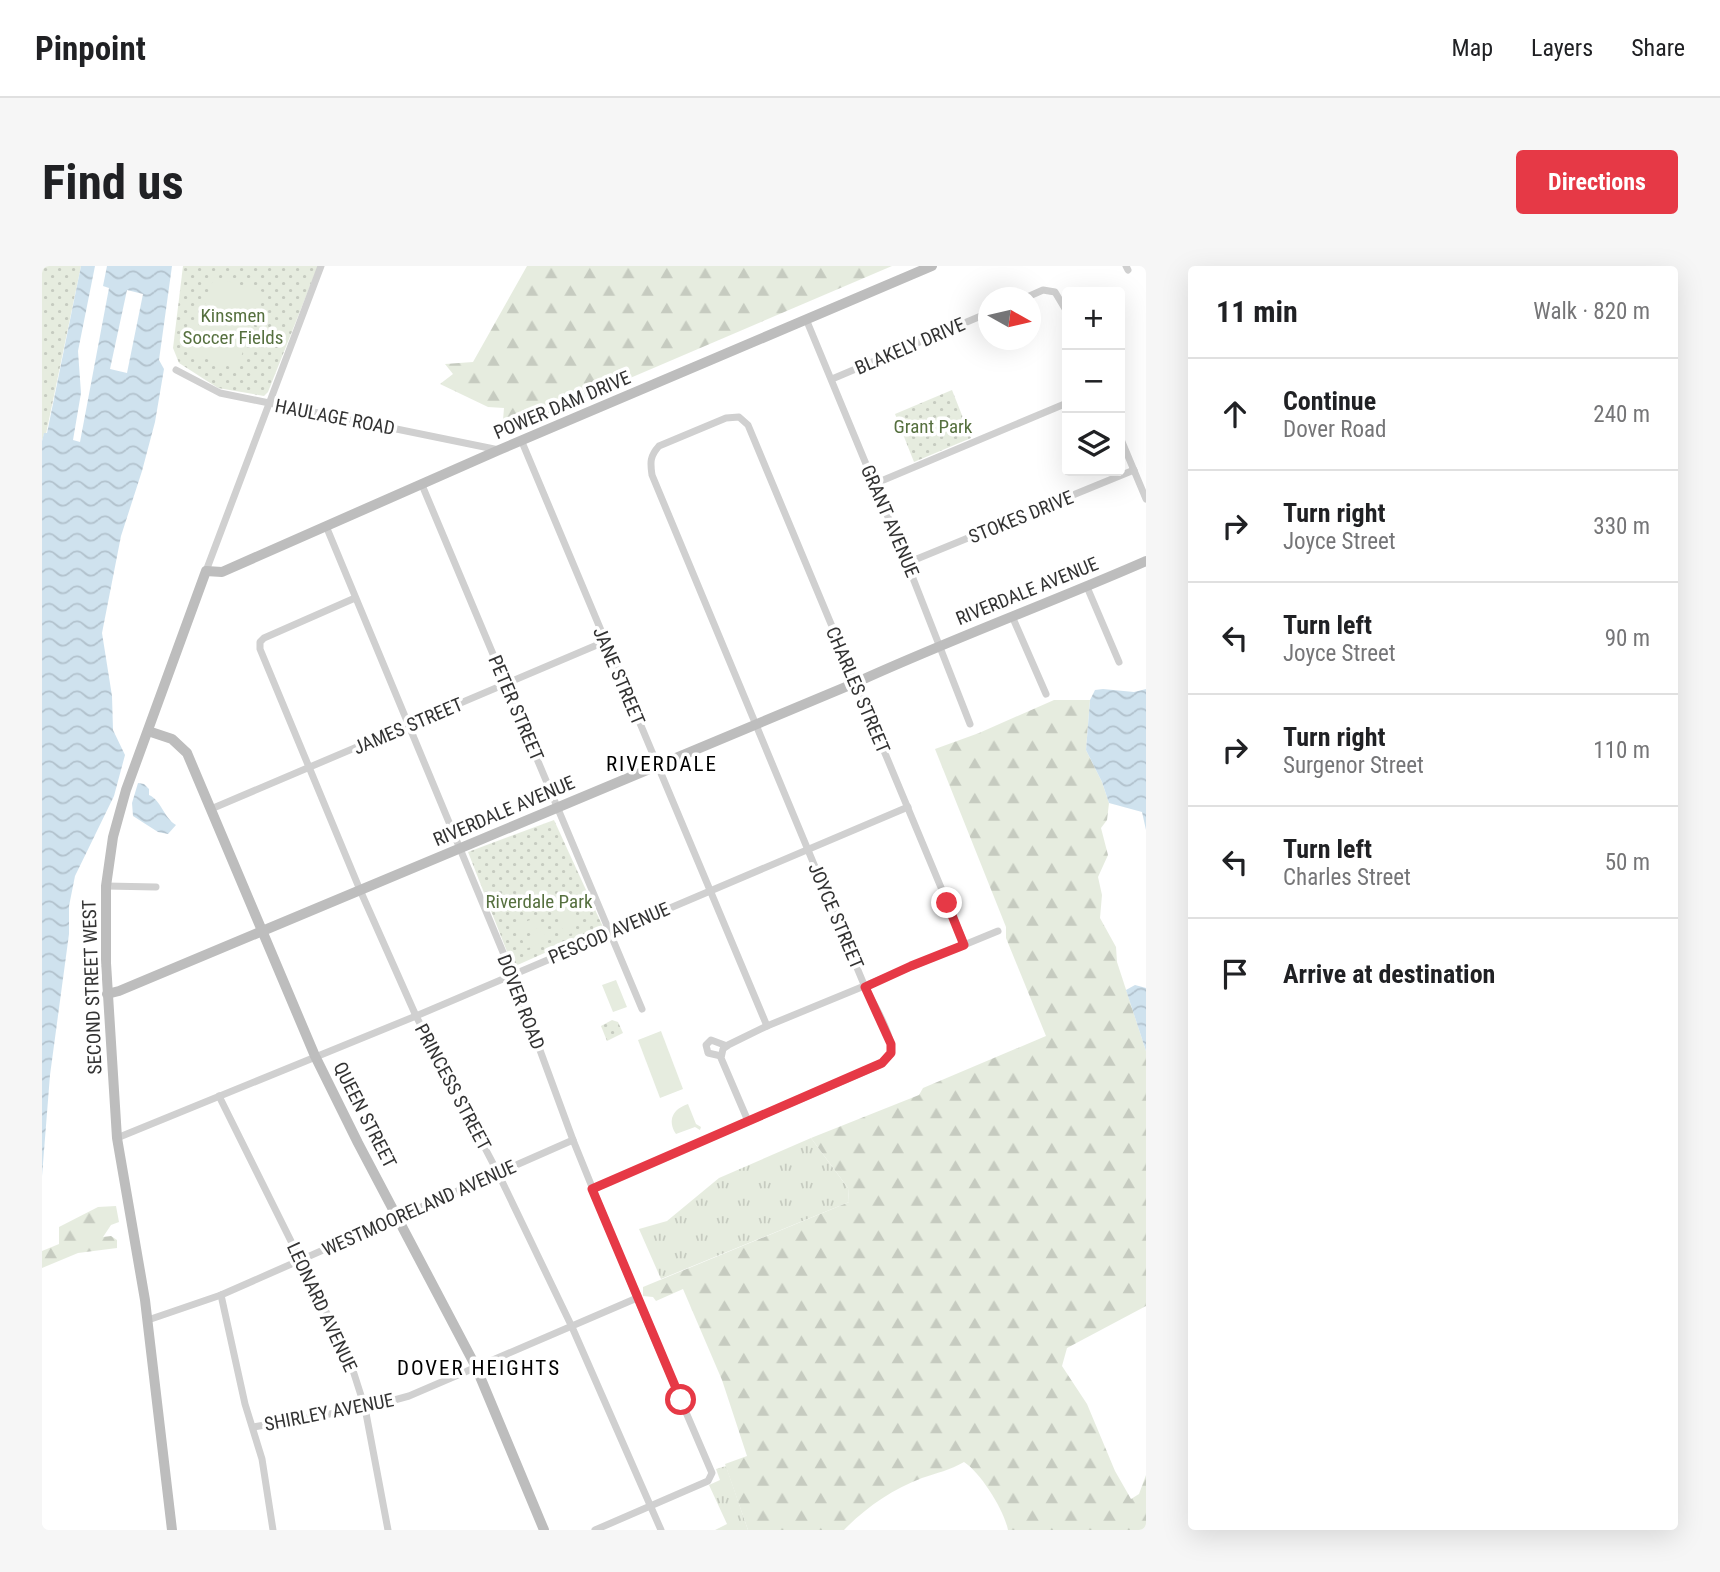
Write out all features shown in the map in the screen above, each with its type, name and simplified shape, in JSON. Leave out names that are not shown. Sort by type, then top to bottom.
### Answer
[{"type":"street","name":"SECOND STREET WEST","points":[[172,1530],[148,1320],[117,1138],[107,994],[106,886],[119,814],[321,266]]},
{"type":"street","name":"POWER DAM DRIVE","points":[[206,572],[222,572],[499,450],[932,266]]},
{"type":"street","points":[[1041,291],[1055,292],[1062,304]]},
{"type":"street","name":"BLAKELY DRIVE","points":[[832,379],[978,318]]},
{"type":"street","name":"GRANT AVENUE","points":[[807,319],[908,563],[970,724]]},
{"type":"street","name":"HAULAGE ROAD","points":[[176,370],[219,393],[499,450]]},
{"type":"street","points":[[874,484],[1062,405]]},
{"type":"street","name":"JOYCE STREET","points":[[592,1189],[880,1065],[891,1053],[891,1044],[652,475],[652,454],[670,440],[726,418],[739,417],[748,425],[752,435]]},
{"type":"street","name":"CHARLES STREET","points":[[752,435],[964,945]]},
{"type":"street","name":"JANE STREET","points":[[522,442],[767,1026]]},
{"type":"street","points":[[1125,449],[1146,499]]},
{"type":"street","name":"STOKES DRIVE","points":[[908,563],[1134,470]]},
{"type":"street","name":"PETER STREET","points":[[422,485],[642,1009]]},
{"type":"street","name":"DOVER ROAD","points":[[326,526],[512,974],[592,1189],[712,1473],[711,1478],[651,1506]]},
{"type":"street","name":"RIVERDALE AVENUE","points":[[107,994],[262,932],[940,645],[1146,561]]},
{"type":"street","points":[[1087,587],[1119,662]]},
{"type":"street","name":"PRINCESS STREET","points":[[355,598],[261,639],[260,649],[308,768],[416,1016],[498,1173],[572,1327],[661,1530]]},
{"type":"street","points":[[1012,616],[1046,694]]},
{"type":"street","name":"JAMES STREET","points":[[211,809],[604,642]]},
{"type":"street","name":"QUEEN STREET","points":[[148,731],[172,739],[184,748],[315,1056],[476,1367],[544,1530]]},
{"type":"street","name":"PESCOD AVENUE","points":[[117,1138],[416,1016],[908,807]]},
{"type":"street","points":[[106,886],[156,887]]},
{"type":"street","points":[[721,1056],[727,1046],[767,1026],[998,931]]},
{"type":"street","points":[[721,1056],[708,1053],[706,1045],[711,1040],[727,1046]]},
{"type":"street","points":[[721,1056],[748,1121]]},
{"type":"street","name":"LEONARD AVENUE","points":[[219,1096],[349,1358],[365,1408],[388,1530]]},
{"type":"street","name":"WESTMOORELAND AVENUE","points":[[148,1320],[221,1295],[573,1140]]},
{"type":"street","points":[[221,1295],[245,1404],[263,1460],[273,1530]]},
{"type":"street","name":"SHIRLEY AVENUE","points":[[253,1427],[365,1408],[409,1396],[637,1298]]},
{"type":"street","points":[[595,1530],[651,1506]]},
{"type":"green space","points":[[42,266],[81,266],[46,434],[42,441]]},
{"type":"green space","name":"Kinsmen Soccer Fields","points":[[183,266],[318,266],[268,392],[264,396],[218,388],[179,363],[173,348]]},
{"type":"green space","points":[[527,266],[892,266],[546,414],[503,420],[504,408],[488,407],[440,384],[453,374],[445,364],[473,362]]},
{"type":"green space","points":[[214,277],[263,292],[237,369],[189,353]]},
{"type":"green space","name":"Grant Park","points":[[952,390],[971,438],[914,462],[895,414]]},
{"type":"green space","points":[[1054,700],[1090,700],[1086,750],[1109,803],[1107,820],[1101,828],[1108,855],[1098,877],[1102,895],[1100,918],[1116,947],[1117,962],[1146,1051],[1146,1306],[1067,1348],[1062,1366],[1087,1404],[1115,1471],[1131,1499],[1139,1494],[1146,1475],[1146,1530],[1008,1530],[991,1493],[964,1462],[890,1493],[844,1530],[748,1530],[725,1464],[747,1456],[722,1380],[683,1289],[656,1301],[653,1297],[643,1296],[643,1287],[849,1202],[848,1188],[811,1138],[919,1095],[923,1088],[1046,1036],[935,749]]},
{"type":"green space","name":"Riverdale Park","points":[[554,820],[603,927],[513,967],[468,852]]},
{"type":"green space","points":[[568,907],[577,931],[565,936],[556,912]]},
{"type":"green space","points":[[538,917],[542,927],[520,935],[517,925]]},
{"type":"green space","points":[[543,930],[547,940],[526,949],[522,939]]},
{"type":"green space","points":[[616,980],[627,1007],[613,1012],[602,985]]},
{"type":"green space","points":[[612,1020],[618,1022],[623,1033],[607,1041],[601,1026]]},
{"type":"green space","points":[[661,1031],[683,1089],[660,1098],[638,1040]]},
{"type":"green space","points":[[688,1104],[696,1124],[701,1127],[700,1130],[695,1127],[676,1134],[672,1124],[673,1116]]},
{"type":"green space","points":[[811,1138],[848,1188],[849,1202],[661,1279],[639,1229],[667,1221],[719,1178]]},
{"type":"green space","points":[[116,1206],[119,1222],[111,1225],[103,1237],[111,1236],[117,1240],[117,1248],[78,1253],[42,1268],[42,1251],[59,1244],[59,1227],[98,1207]]},
{"type":"green space","points":[[726,1466],[748,1530],[715,1530],[727,1524],[709,1485],[720,1480],[716,1469]]},
{"type":"water","points":[[81,266],[95,266],[78,351],[81,393],[73,440],[80,442],[109,288],[103,286],[107,266],[172,266],[159,360],[164,369],[155,422],[121,536],[102,633],[112,696],[113,730],[125,755],[114,796],[75,876],[69,906],[69,934],[50,1075],[42,1176],[42,441],[44,433],[47,433]],"holes":[[[127,290],[143,294],[127,373],[110,369]]]},
{"type":"water","points":[[1146,689],[1146,830],[1142,812],[1109,803],[1086,750],[1090,700],[1095,690],[1134,692]]},
{"type":"water","points":[[138,783],[149,789],[149,795],[176,825],[168,834],[158,832],[133,816],[132,803]]},
{"type":"water","points":[[1135,985],[1146,988],[1146,1051],[1126,990]]},
{"type":"district","name":"RIVERDALE","points":[[662,764]]},
{"type":"district","name":"DOVER HEIGHTS","points":[[479,1368]]},
{"type":"route","points":[[681,1400],[592,1189],[887,1059],[891,1053],[891,1044],[865,987],[964,945],[947,903]]}]
